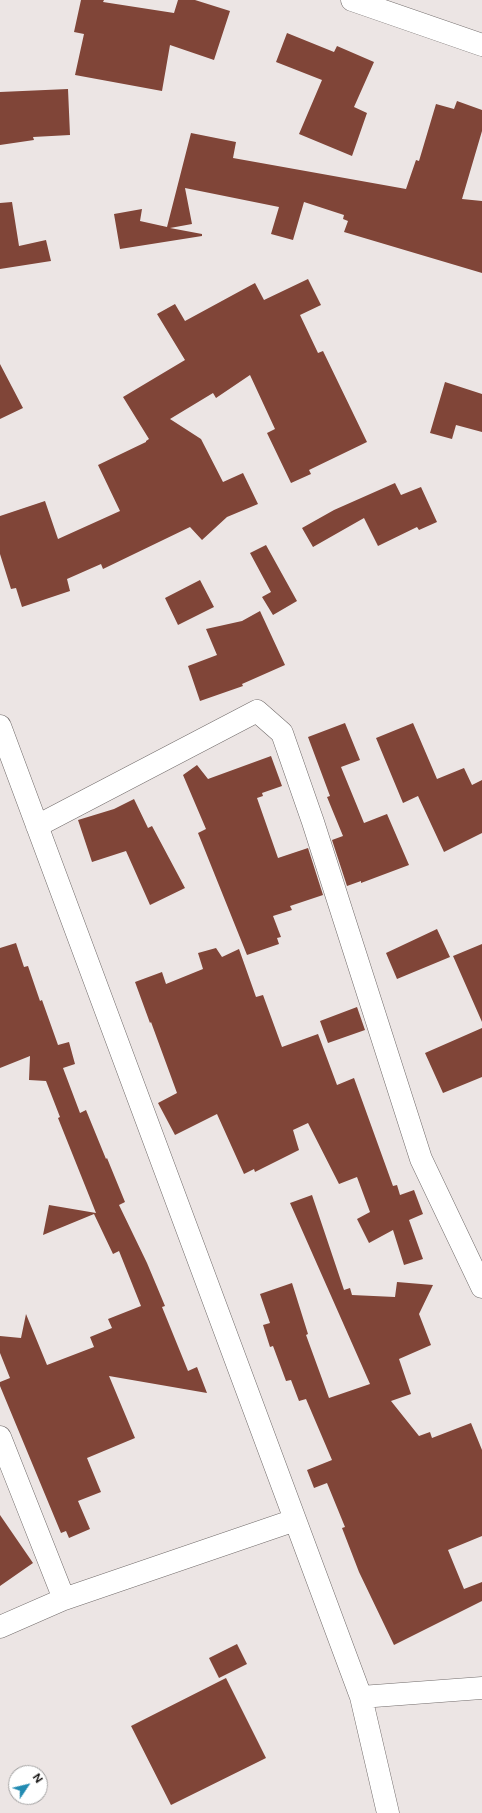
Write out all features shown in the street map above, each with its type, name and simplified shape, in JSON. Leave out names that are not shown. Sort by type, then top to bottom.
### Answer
[{"type":"street","points":[[352,0],[482,45]]},
{"type":"street","points":[[37,826],[257,711],[282,732],[313,822],[421,1159],[482,1288]]},
{"type":"street","points":[[0,726],[361,1697],[388,1813]]},
{"type":"street","points":[[0,1437],[64,1599]]},
{"type":"street","points":[[0,1627],[64,1599],[295,1520]]},
{"type":"street","points":[[361,1697],[482,1688]]},
{"type":"building","points":[[81,0],[104,0],[103,2],[174,13],[178,0],[195,0],[230,11],[214,60],[170,45],[162,91],[75,75],[84,34],[74,32]]},
{"type":"building","points":[[287,33],[334,52],[337,46],[374,62],[354,107],[367,113],[352,156],[299,134],[322,80],[276,62]]},
{"type":"building","points":[[68,89],[70,135],[33,137],[34,140],[0,145],[0,92]]},
{"type":"building","points":[[457,101],[482,110],[482,131],[462,199],[482,201],[482,273],[344,232],[348,221],[343,219],[344,215],[304,202],[293,240],[271,234],[279,207],[185,188],[192,224],[170,228],[202,234],[202,236],[120,249],[114,214],[142,209],[140,221],[167,227],[191,133],[236,142],[233,158],[406,189],[416,160],[419,161],[436,104],[454,109]]},
{"type":"building","points":[[12,202],[19,246],[46,240],[51,261],[0,269],[0,203]]},
{"type":"building","points":[[308,279],[321,305],[300,315],[318,353],[323,351],[367,442],[309,470],[311,474],[291,483],[267,433],[275,429],[250,375],[216,398],[213,393],[170,419],[201,439],[223,482],[243,473],[258,504],[227,517],[202,540],[190,527],[103,569],[101,564],[67,579],[70,591],[22,607],[16,588],[11,589],[0,554],[0,516],[45,501],[58,539],[120,511],[98,465],[146,442],[149,439],[123,397],[185,360],[157,314],[175,304],[185,321],[255,283],[264,300]]},
{"type":"building","points":[[0,364],[23,408],[0,419]]},
{"type":"building","points":[[445,382],[482,394],[482,432],[456,425],[452,439],[430,433]]},
{"type":"building","points":[[395,483],[401,495],[421,487],[437,522],[419,530],[417,527],[378,546],[364,518],[313,547],[302,528],[334,510]]},
{"type":"building","points":[[266,545],[297,601],[273,615],[262,597],[271,592],[250,553]]},
{"type":"building","points":[[200,580],[214,607],[178,625],[165,598]]},
{"type":"building","points":[[260,611],[285,665],[242,684],[243,686],[200,701],[188,666],[217,655],[206,629],[242,621]]},
{"type":"building","points":[[345,723],[360,760],[341,767],[364,823],[387,814],[409,865],[361,883],[361,881],[347,886],[332,840],[343,836],[327,797],[330,796],[308,737]]},
{"type":"building","points":[[413,723],[437,779],[464,768],[472,785],[482,780],[482,833],[444,852],[418,796],[403,803],[376,738]]},
{"type":"building","points":[[271,756],[282,786],[262,793],[263,796],[257,798],[278,858],[308,848],[323,895],[290,906],[292,910],[273,916],[281,937],[277,938],[279,944],[247,955],[198,833],[206,829],[183,775],[197,765],[208,779]]},
{"type":"building","points":[[134,799],[148,828],[152,826],[185,888],[150,905],[126,851],[92,862],[78,820],[114,809]]},
{"type":"building","points":[[437,929],[450,957],[397,979],[386,953]]},
{"type":"building","points":[[16,943],[24,967],[28,966],[40,1001],[42,1000],[58,1045],[69,1042],[75,1064],[63,1068],[80,1113],[86,1110],[106,1159],[107,1158],[125,1202],[119,1205],[147,1263],[165,1306],[162,1307],[188,1371],[197,1367],[207,1393],[109,1376],[135,1438],[87,1458],[101,1492],[78,1501],[90,1529],[69,1538],[66,1531],[61,1533],[0,1386],[0,1382],[10,1378],[0,1353],[0,1336],[21,1338],[26,1314],[47,1365],[94,1347],[90,1337],[112,1328],[108,1319],[141,1306],[119,1251],[113,1254],[94,1214],[43,1235],[49,1205],[96,1213],[58,1118],[60,1117],[46,1081],[29,1080],[30,1056],[0,1068],[0,948]]},
{"type":"building","points":[[482,944],[482,1022],[453,956]]},
{"type":"building","points":[[216,948],[222,957],[239,949],[256,997],[263,995],[282,1047],[318,1034],[337,1085],[354,1078],[393,1186],[397,1185],[400,1195],[414,1190],[423,1214],[409,1220],[423,1259],[404,1265],[393,1230],[369,1243],[357,1219],[370,1212],[357,1177],[339,1184],[308,1123],[293,1130],[299,1150],[255,1172],[254,1169],[244,1174],[217,1114],[175,1135],[158,1103],[177,1093],[135,982],[162,972],[166,984],[203,969],[198,953]]},
{"type":"building","points":[[357,1007],[365,1030],[328,1043],[320,1021]]},
{"type":"building","points":[[482,1028],[482,1077],[443,1093],[425,1053]]},
{"type":"building","points":[[312,1195],[344,1290],[350,1288],[352,1295],[395,1297],[397,1282],[433,1285],[419,1314],[431,1345],[399,1359],[411,1394],[391,1401],[419,1436],[430,1432],[432,1438],[471,1423],[482,1450],[482,1536],[448,1550],[464,1589],[482,1582],[482,1601],[394,1645],[359,1572],[342,1528],[345,1527],[327,1483],[314,1488],[307,1470],[332,1460],[306,1399],[299,1401],[291,1380],[286,1381],[273,1346],[270,1347],[263,1325],[270,1323],[260,1294],[292,1283],[308,1334],[306,1335],[329,1398],[370,1384],[290,1203]]},
{"type":"building","points":[[0,1515],[33,1563],[0,1586]]},
{"type":"building","points":[[237,1644],[247,1664],[219,1678],[209,1658]]},
{"type":"building","points":[[226,1678],[266,1758],[171,1805],[131,1726]]}]
